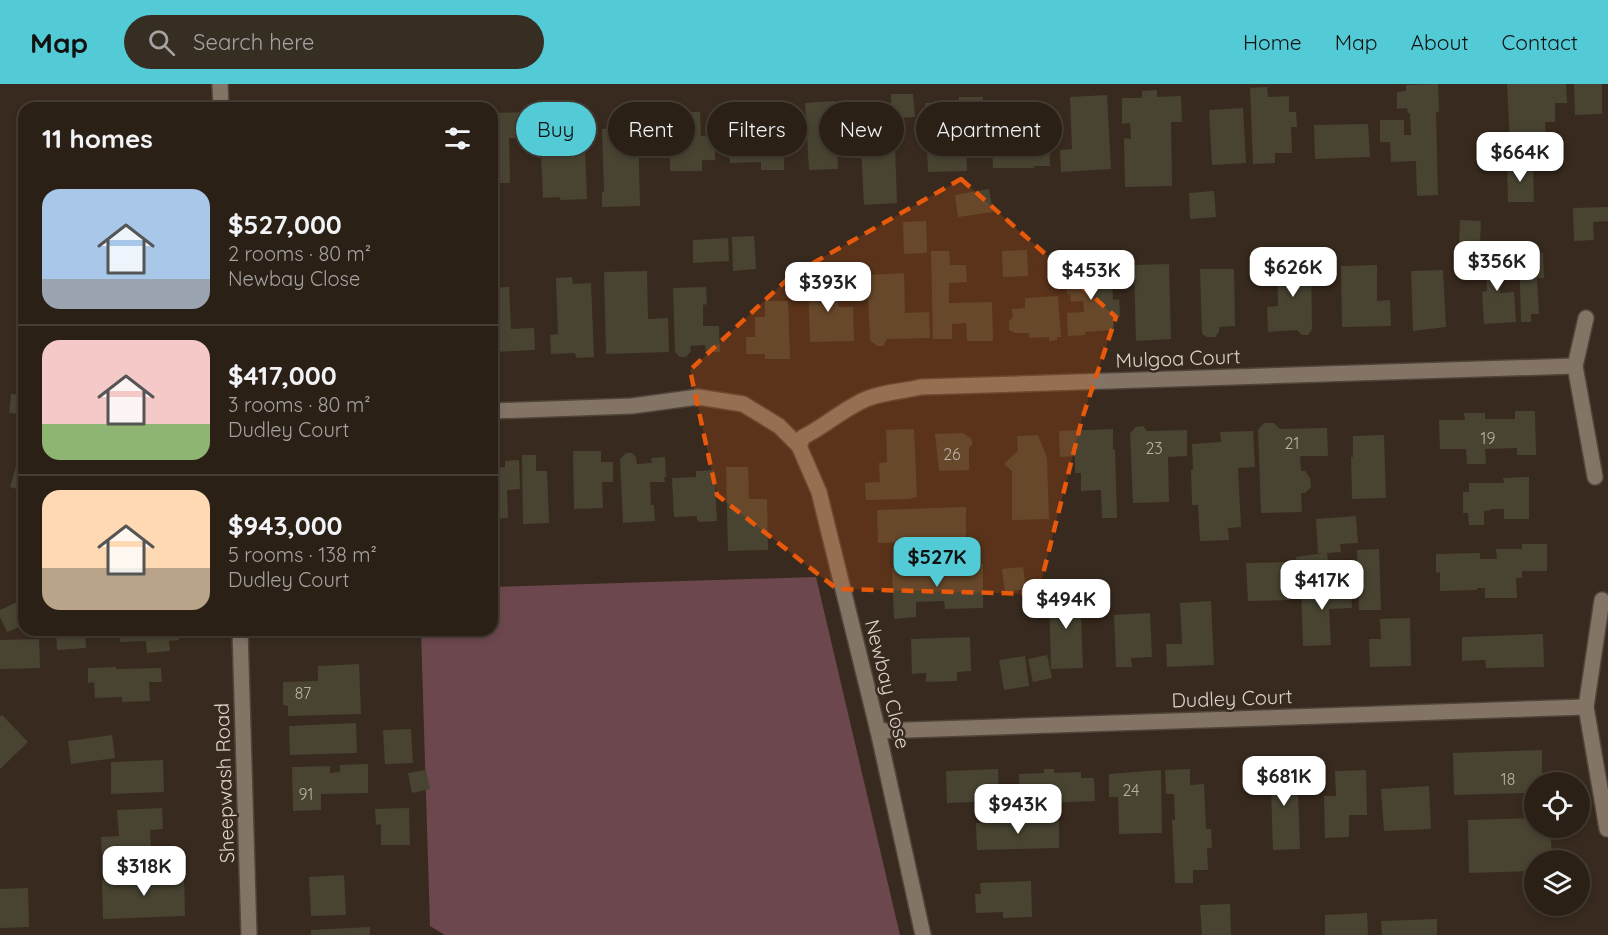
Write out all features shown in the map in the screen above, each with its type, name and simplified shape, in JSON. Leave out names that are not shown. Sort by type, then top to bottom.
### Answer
[{"type":"street","points":[[220,84],[221,102]]},
{"type":"street","points":[[1586,318],[1575,366],[1595,477]]},
{"type":"street","name":"Mulgoa Court","points":[[800,446],[803,437],[819,429],[841,412],[870,397],[921,387],[1575,366]]},
{"type":"street","name":"Newbay Close","points":[[498,411],[632,406],[698,397],[743,404],[779,426],[800,446],[819,492],[878,731],[923,935]]},
{"type":"street","points":[[1602,600],[1586,708],[1607,829]]},
{"type":"street","name":"Sheepwash Road","points":[[240,636],[249,935]]},
{"type":"street","name":"Dudley Court","points":[[878,731],[1586,708]]},
{"type":"highlighted area","points":[[961,179],[1116,317],[1082,419],[1038,594],[837,589],[717,495],[690,370],[792,275]]},
{"type":"shaded area","points":[[816,577],[900,935],[445,935],[430,926],[421,636],[498,636],[498,587]]},
{"type":"building","points":[[1438,84],[1439,112],[1436,112],[1438,195],[1417,196],[1416,161],[1391,162],[1390,142],[1380,142],[1380,120],[1404,120],[1404,135],[1411,135],[1410,113],[1407,108],[1397,109],[1397,92],[1406,91],[1406,85]]},
{"type":"building","points":[[1507,84],[1566,84],[1567,103],[1555,103],[1555,122],[1545,122],[1546,142],[1510,143]]},
{"type":"building","points":[[1574,84],[1602,84],[1602,114],[1575,115]]},
{"type":"building","points":[[1267,87],[1268,97],[1289,96],[1289,112],[1296,112],[1297,127],[1291,127],[1292,153],[1275,153],[1275,163],[1253,164],[1250,88]]},
{"type":"building","points":[[1157,90],[1157,97],[1181,96],[1182,122],[1171,122],[1172,186],[1125,187],[1124,138],[1131,139],[1130,123],[1122,124],[1122,98],[1142,98],[1142,91]]},
{"type":"building","points":[[891,94],[913,94],[915,117],[904,118],[904,102],[891,102]]},
{"type":"building","points":[[1107,95],[1111,169],[1061,172],[1062,150],[1072,149],[1070,97]]},
{"type":"building","points":[[959,97],[983,97],[983,102],[942,102],[959,101]]},
{"type":"building","points":[[819,102],[819,156],[838,156],[838,169],[809,170],[807,103]]},
{"type":"building","points":[[1243,108],[1246,163],[1212,165],[1209,110]]},
{"type":"building","points":[[516,112],[516,138],[509,138],[510,183],[498,183],[498,113]]},
{"type":"building","points":[[695,112],[700,112],[701,136],[707,136],[707,156],[715,156],[715,160],[702,160],[702,171],[670,171],[670,156],[695,156]]},
{"type":"building","points":[[1368,124],[1370,157],[1315,159],[1314,125]]},
{"type":"building","points":[[602,129],[608,129],[608,156],[639,156],[640,206],[602,207],[602,192],[604,192]]},
{"type":"building","points":[[541,156],[585,156],[587,199],[543,198]]},
{"type":"building","points":[[730,156],[784,156],[784,170],[761,170],[761,162],[730,163]]},
{"type":"building","points":[[861,156],[895,156],[897,203],[864,205]]},
{"type":"building","points":[[927,156],[966,156],[967,171],[928,172]]},
{"type":"building","points":[[992,156],[1050,156],[1050,166],[993,168]]},
{"type":"building","points":[[1507,164],[1533,164],[1534,202],[1508,202]]},
{"type":"building","points":[[989,189],[993,212],[958,217],[955,195]]},
{"type":"building","points":[[1214,191],[1216,217],[1190,219],[1189,193]]},
{"type":"building","points":[[1608,207],[1608,221],[1593,222],[1594,240],[1574,241],[1573,208]]},
{"type":"building","points":[[1460,220],[1481,221],[1480,244],[1459,243]]},
{"type":"building","points":[[926,221],[927,253],[904,254],[903,222]]},
{"type":"building","points":[[754,236],[756,269],[733,271],[732,237]]},
{"type":"building","points":[[728,238],[729,261],[693,263],[693,240]]},
{"type":"building","points":[[1027,250],[1028,276],[1003,277],[1002,251]]},
{"type":"building","points":[[931,251],[949,251],[950,265],[966,265],[967,282],[949,283],[949,303],[992,302],[993,341],[967,341],[966,323],[952,324],[952,339],[933,339]]},
{"type":"building","points":[[1543,253],[1544,278],[1537,278],[1539,314],[1531,314],[1531,322],[1521,322],[1519,254]]},
{"type":"building","points":[[1510,255],[1510,268],[1499,269],[1500,293],[1514,292],[1516,322],[1484,324],[1482,292],[1487,291],[1486,269],[1482,269],[1481,256]]},
{"type":"building","points":[[1311,260],[1312,329],[1308,335],[1302,335],[1297,330],[1268,332],[1267,307],[1278,306],[1277,261]]},
{"type":"building","points":[[1169,264],[1171,339],[1136,341],[1134,265]]},
{"type":"building","points":[[1377,265],[1377,301],[1390,300],[1391,326],[1342,327],[1341,266]]},
{"type":"building","points":[[1101,266],[1102,278],[1112,278],[1113,300],[1119,299],[1120,317],[1113,318],[1114,330],[1068,336],[1067,313],[1084,312],[1083,301],[1071,302],[1070,294],[1067,294],[1065,268]]},
{"type":"building","points":[[1200,269],[1234,269],[1235,326],[1219,327],[1219,332],[1215,337],[1202,334]]},
{"type":"building","points":[[1443,270],[1446,327],[1413,331],[1411,271]]},
{"type":"building","points":[[647,271],[648,319],[668,318],[669,352],[606,354],[604,272]]},
{"type":"building","points":[[904,273],[905,313],[929,312],[930,338],[887,339],[883,346],[877,346],[870,340],[867,275]]},
{"type":"building","points":[[572,277],[573,284],[591,283],[594,357],[576,358],[575,353],[551,354],[550,335],[558,334],[556,278]]},
{"type":"building","points":[[808,279],[837,279],[838,307],[853,307],[854,341],[810,342]]},
{"type":"building","points":[[509,287],[511,329],[534,328],[535,350],[498,352],[498,288]]},
{"type":"building","points":[[706,287],[707,304],[703,305],[703,326],[719,326],[720,352],[706,352],[705,345],[690,346],[691,351],[686,357],[680,357],[675,352],[673,288]]},
{"type":"building","points":[[1058,296],[1061,337],[1057,337],[1057,340],[1049,341],[1049,337],[1029,338],[1029,333],[1015,333],[1009,330],[1009,321],[1013,317],[1012,309],[1025,308],[1025,298]]},
{"type":"building","points":[[765,301],[788,301],[790,359],[765,359],[765,354],[746,354],[746,337],[755,337],[755,317],[765,317]]},
{"type":"building","points":[[11,394],[18,395],[18,414],[9,413]]},
{"type":"building","points":[[1515,411],[1535,411],[1536,455],[1517,455],[1517,448],[1485,449],[1486,464],[1467,464],[1466,449],[1440,449],[1439,420],[1465,420],[1464,413],[1485,413],[1485,419],[1515,419]]},
{"type":"building","points":[[1264,423],[1274,423],[1280,429],[1327,428],[1328,456],[1300,456],[1301,471],[1305,471],[1310,478],[1311,487],[1305,493],[1301,493],[1302,512],[1261,513],[1258,430]]},
{"type":"building","points":[[1143,426],[1147,431],[1187,430],[1187,456],[1168,457],[1169,502],[1133,503],[1130,433],[1136,427]]},
{"type":"building","points":[[914,429],[917,497],[866,500],[865,483],[880,482],[879,463],[887,462],[886,430]]},
{"type":"building","points":[[1113,429],[1117,518],[1102,518],[1101,490],[1081,491],[1081,473],[1075,473],[1075,456],[1060,457],[1059,431]]},
{"type":"building","points":[[1253,431],[1255,467],[1238,468],[1241,527],[1228,528],[1229,540],[1200,541],[1198,505],[1192,505],[1192,444],[1221,442],[1220,432]]},
{"type":"building","points":[[963,433],[972,439],[972,445],[969,448],[969,470],[939,471],[935,434]]},
{"type":"building","points":[[1038,435],[1047,458],[1049,519],[1012,520],[1012,471],[1004,464],[1018,451],[1017,436]]},
{"type":"building","points":[[1384,435],[1386,498],[1352,499],[1353,436]]},
{"type":"building","points":[[573,451],[601,451],[601,462],[613,462],[613,482],[602,482],[603,508],[574,509]]},
{"type":"building","points":[[626,453],[632,453],[636,457],[637,464],[652,463],[651,458],[665,457],[665,482],[650,482],[651,505],[654,505],[655,521],[623,523],[620,459]]},
{"type":"building","points":[[522,455],[536,455],[536,471],[547,471],[549,523],[523,524]]},
{"type":"building","points":[[519,460],[520,489],[507,490],[508,518],[498,519],[498,468],[505,467],[505,461]]},
{"type":"building","points":[[16,466],[18,466],[18,489],[10,487]]},
{"type":"building","points":[[726,467],[748,467],[749,499],[767,499],[768,550],[728,551]]},
{"type":"building","points":[[714,470],[717,521],[699,522],[697,516],[674,517],[672,478],[696,477],[696,471]]},
{"type":"building","points":[[1529,477],[1529,519],[1504,519],[1504,509],[1491,509],[1484,511],[1484,525],[1469,525],[1468,513],[1463,513],[1463,492],[1469,492],[1469,483],[1504,483],[1503,478]]},
{"type":"building","points":[[966,507],[966,547],[911,549],[911,542],[878,543],[877,510]]},
{"type":"building","points":[[1356,516],[1358,543],[1340,544],[1341,552],[1327,553],[1330,575],[1300,579],[1296,557],[1324,553],[1318,553],[1316,519]]},
{"type":"building","points":[[1522,544],[1547,544],[1547,571],[1522,571],[1522,578],[1516,578],[1517,598],[1485,598],[1485,588],[1440,591],[1440,572],[1436,573],[1436,554],[1480,553],[1480,559],[1497,559],[1496,549],[1522,549]]},
{"type":"building","points":[[1379,549],[1381,610],[1359,610],[1357,550]]},
{"type":"building","points":[[1288,562],[1289,600],[1248,601],[1246,563]]},
{"type":"building","points":[[983,564],[983,608],[945,609],[944,601],[916,602],[916,617],[894,619],[892,568]]},
{"type":"building","points":[[1023,567],[1026,589],[1005,592],[1002,569]]},
{"type":"building","points":[[1351,583],[1352,608],[1329,609],[1331,645],[1303,646],[1301,588]]},
{"type":"building","points":[[1080,591],[1083,668],[1051,669],[1049,592]]},
{"type":"building","points":[[1211,601],[1214,665],[1167,667],[1166,644],[1182,644],[1180,603]]},
{"type":"building","points":[[18,602],[18,627],[7,632],[0,617],[0,610]]},
{"type":"building","points":[[1150,613],[1152,657],[1131,658],[1132,667],[1116,667],[1114,615]]},
{"type":"building","points":[[1410,618],[1411,666],[1370,667],[1369,639],[1381,639],[1380,619]]},
{"type":"building","points":[[1543,634],[1544,667],[1486,668],[1485,660],[1462,661],[1462,637]]},
{"type":"building","points":[[56,636],[85,636],[86,648],[57,650]]},
{"type":"building","points":[[120,636],[179,636],[179,640],[169,641],[170,651],[147,653],[146,641],[120,642]]},
{"type":"building","points":[[970,637],[971,671],[957,672],[957,681],[926,682],[926,673],[912,674],[911,639]]},
{"type":"building","points":[[39,639],[40,668],[0,669],[0,640]]},
{"type":"building","points":[[1047,655],[1052,678],[1033,682],[1028,659]]},
{"type":"building","points":[[1025,656],[1029,686],[1004,690],[999,660]]},
{"type":"building","points":[[359,664],[361,714],[288,716],[288,706],[283,705],[283,682],[318,681],[318,666]]},
{"type":"building","points":[[116,667],[116,669],[161,668],[162,682],[149,682],[150,701],[122,702],[122,697],[95,698],[94,682],[88,683],[88,668]]},
{"type":"building","points":[[2,715],[28,742],[0,769],[0,717]]},
{"type":"building","points":[[356,723],[357,753],[290,755],[289,726]]},
{"type":"building","points":[[411,729],[413,763],[385,764],[383,730]]},
{"type":"building","points":[[112,735],[115,758],[71,764],[68,741]]},
{"type":"building","points":[[1542,750],[1542,772],[1524,772],[1524,793],[1454,795],[1453,753]]},
{"type":"building","points":[[163,760],[164,792],[111,794],[111,762]]},
{"type":"building","points":[[368,764],[368,793],[321,794],[321,810],[293,811],[292,767],[330,766],[330,773],[340,772],[340,765]]},
{"type":"building","points":[[1297,766],[1300,849],[1273,850],[1271,789],[1263,789],[1262,774],[1276,773],[1275,767]]},
{"type":"building","points":[[998,769],[999,801],[947,803],[946,771]]},
{"type":"building","points":[[1044,769],[1054,769],[1054,773],[1081,772],[1081,778],[1094,778],[1095,801],[1020,804],[1019,774],[1044,773]]},
{"type":"building","points":[[1190,769],[1190,785],[1204,784],[1206,829],[1211,829],[1212,848],[1207,848],[1208,870],[1193,870],[1193,883],[1175,883],[1172,820],[1175,820],[1174,794],[1166,794],[1165,770]]},
{"type":"building","points":[[426,770],[430,789],[412,793],[408,773]]},
{"type":"building","points":[[1161,770],[1162,833],[1119,834],[1118,797],[1109,797],[1109,774]]},
{"type":"building","points":[[1366,770],[1367,815],[1349,815],[1349,837],[1325,838],[1324,796],[1336,796],[1335,771]]},
{"type":"building","points":[[1429,786],[1431,829],[1384,831],[1381,789]]},
{"type":"building","points":[[162,808],[163,829],[150,830],[151,853],[102,856],[101,837],[119,836],[117,810]]},
{"type":"building","points":[[409,808],[410,845],[381,845],[381,824],[376,825],[375,809]]},
{"type":"building","points":[[1524,818],[1524,838],[1551,838],[1552,850],[1524,850],[1524,871],[1469,873],[1468,820]]},
{"type":"building","points":[[1059,820],[1059,848],[977,850],[976,823]]},
{"type":"building","points":[[159,873],[184,873],[185,916],[103,919],[102,880],[159,878]]},
{"type":"building","points":[[344,875],[346,915],[311,916],[309,877]]},
{"type":"building","points":[[1031,881],[1032,917],[1003,918],[1003,912],[976,913],[975,894],[981,894],[980,883]]},
{"type":"building","points":[[28,888],[29,927],[0,928],[0,889]]},
{"type":"building","points":[[1230,904],[1231,935],[1202,935],[1200,905]]},
{"type":"building","points":[[1367,913],[1368,935],[1325,935],[1325,915]]},
{"type":"building","points":[[1437,919],[1437,935],[1382,935],[1381,921]]},
{"type":"building","points":[[370,927],[370,935],[311,935],[311,930]]}]
